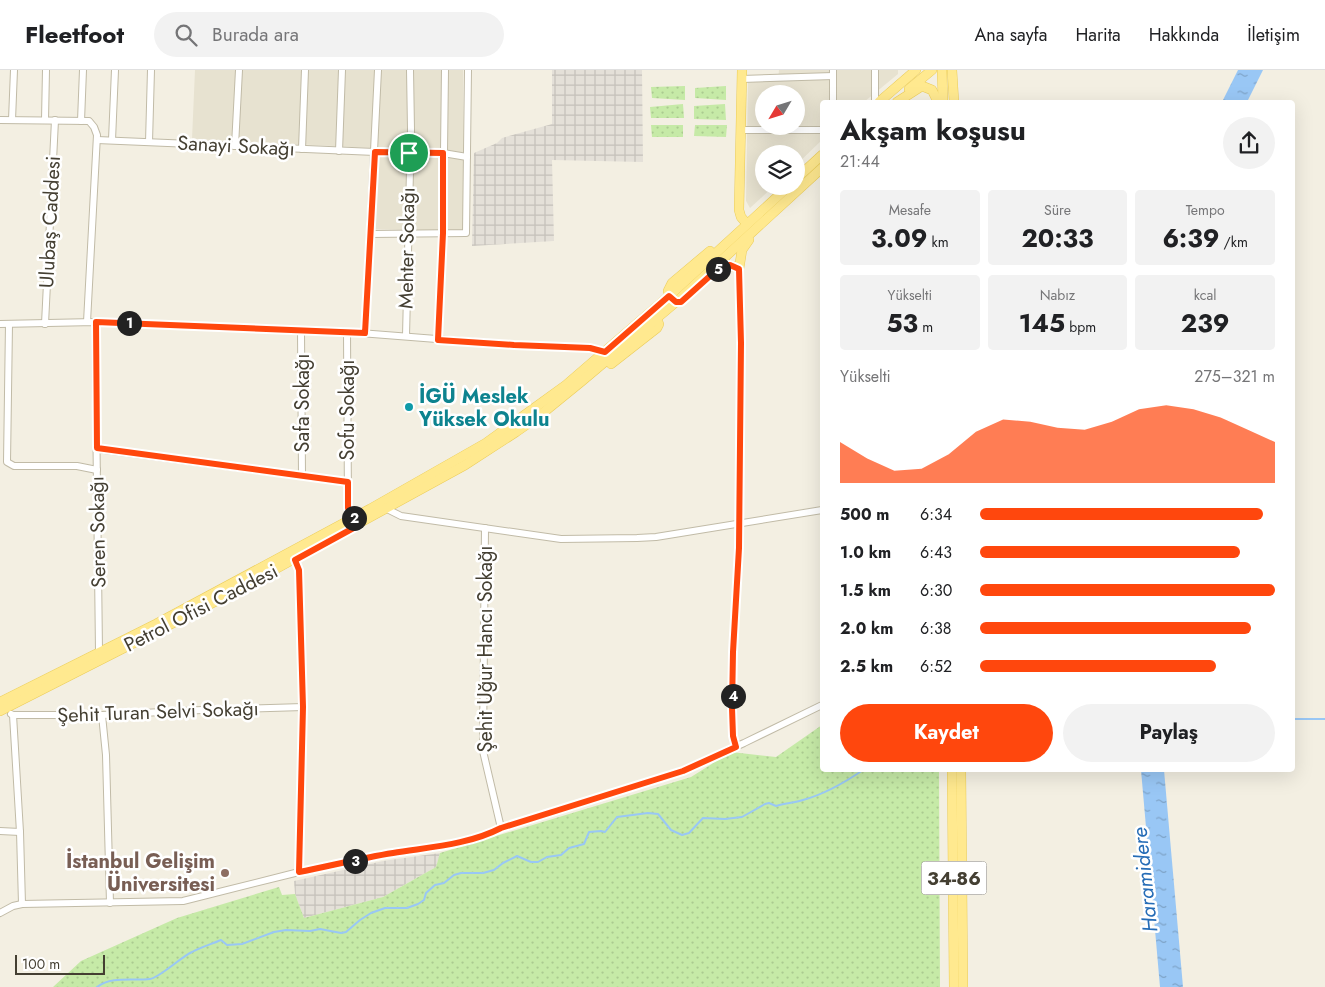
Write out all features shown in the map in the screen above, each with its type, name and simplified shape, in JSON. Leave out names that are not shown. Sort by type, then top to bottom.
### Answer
[{"type":"main road","points":[[881,100],[916,70]]},
{"type":"main road","points":[[898,100],[932,70]]},
{"type":"main road","points":[[942,70],[943,100]]},
{"type":"main road","points":[[952,70],[954,100]]},
{"type":"main road","points":[[742,74],[739,210],[741,217],[747,224]]},
{"type":"main road","points":[[899,100],[922,86],[932,90],[937,100]]},
{"type":"main road","points":[[805,171],[820,157]]},
{"type":"main road","name":"Petrol Ofisi Caddesi","points":[[2,707],[223,598],[295,560],[486,443],[551,397],[673,299],[820,170]]},
{"type":"main road","points":[[777,208],[769,220],[744,246],[740,255],[739,269],[730,265],[720,267],[686,299],[681,302],[673,299],[668,291],[672,283],[706,254],[747,224],[778,195]]},
{"type":"main road","name":"Petrol Ofisi Caddesi","points":[[2,707],[100,651],[356,521],[387,508],[465,465],[579,388],[648,335],[659,324],[653,315]]},
{"type":"main road","name":"34-86","points":[[951,772],[954,987]]},
{"type":"main road","name":"34-86","points":[[961,772],[963,987]]},
{"type":"street","points":[[12,120],[14,70]]},
{"type":"street","points":[[45,120],[46,70]]},
{"type":"street","points":[[81,121],[83,70]]},
{"type":"street","points":[[112,140],[115,70]]},
{"type":"street","points":[[149,142],[151,70]]},
{"type":"street","points":[[235,146],[239,70]]},
{"type":"street","points":[[302,149],[305,70]]},
{"type":"street","points":[[339,150],[342,70]]},
{"type":"street","points":[[365,333],[378,70]]},
{"type":"street","name":"Mehter Sokağı","points":[[406,336],[411,129],[410,70]]},
{"type":"street","points":[[438,340],[443,233],[445,70]]},
{"type":"street","points":[[370,234],[466,233],[468,70]]},
{"type":"street","points":[[875,70],[875,100]]},
{"type":"street","points":[[742,74],[833,73],[833,100]]},
{"type":"street","points":[[0,120],[89,121],[94,127],[97,135],[87,322]]},
{"type":"street","name":"Ulubaş Caddesi","points":[[45,324],[55,120]]},
{"type":"street","points":[[741,130],[820,130]]},
{"type":"street","name":"Sanayi Sokağı","points":[[96,140],[375,152],[443,153],[467,157]]},
{"type":"street","points":[[736,747],[733,736],[732,708],[739,523],[741,353],[739,269]]},
{"type":"street","points":[[0,324],[96,322],[347,332],[438,340],[590,348],[605,352]]},
{"type":"street","name":"Seren Sokağı","points":[[96,322],[100,651]]},
{"type":"street","points":[[8,324],[7,462],[14,466],[77,466],[97,470]]},
{"type":"street","name":"Safa Sokağı","points":[[301,330],[302,476]]},
{"type":"street","name":"Sofu Sokağı","points":[[347,332],[348,508],[356,521]]},
{"type":"street","points":[[97,448],[348,482]]},
{"type":"street","points":[[387,508],[401,516],[561,538],[656,537],[820,510]]},
{"type":"street","name":"Şehit Uğur Hancı Sokağı","points":[[485,528],[483,751],[501,828]]},
{"type":"street","points":[[295,560],[299,570],[303,707],[299,872]]},
{"type":"street","points":[[0,913],[13,906],[22,904],[183,901],[299,872],[382,855],[469,841],[501,828],[683,771],[820,706]]},
{"type":"street","points":[[2,707],[13,715],[22,904]]},
{"type":"street","name":"Şehit Turan Selvi Sokağı","points":[[13,715],[102,716],[202,710],[303,707]]},
{"type":"street","points":[[102,716],[106,755],[110,903]]},
{"type":"street","points":[[0,831],[20,832]]},
{"type":"shaded area","points":[[195,70],[463,70],[463,231],[372,229],[373,148],[192,139]]},
{"type":"shaded area","points":[[552,70],[642,70],[643,162],[552,160],[554,241],[472,246],[474,153],[497,143],[502,138],[552,124]]},
{"type":"shaded area","points":[[779,70],[898,70],[898,74],[866,100],[820,100],[820,142],[805,156],[805,145],[755,145],[755,195],[764,195],[750,208],[746,201],[748,82],[778,80]]},
{"type":"shaded area","points":[[440,853],[436,867],[383,897],[304,918],[295,894],[294,881],[383,861]]},
{"type":"green space","points":[[685,86],[685,100],[652,98],[651,87]]},
{"type":"green space","points":[[726,86],[726,100],[695,98],[695,88]]},
{"type":"green space","points":[[683,104],[684,118],[651,118],[650,107]]},
{"type":"green space","points":[[725,104],[726,120],[694,119],[694,106]]},
{"type":"green space","points":[[651,125],[683,125],[683,137],[652,137]]},
{"type":"green space","points":[[695,125],[727,125],[726,137],[694,136]]},
{"type":"green space","points":[[820,726],[820,772],[939,772],[940,987],[53,987],[81,961],[177,918],[279,887],[282,895],[295,894],[304,918],[383,897],[436,867],[440,853],[691,777],[731,752],[776,757]]},
{"type":"water","points":[[1238,70],[1263,70],[1248,100],[1223,100]]},
{"type":"water","points":[[1141,772],[1164,772],[1183,987],[1160,987]]},
{"type":"waterway","points":[[1295,719],[1325,719]]},
{"type":"waterway","points":[[97,987],[109,981],[154,978],[187,955],[221,940],[227,945],[242,944],[274,932],[286,930],[310,931],[320,929],[341,933],[346,932],[371,913],[385,908],[407,908],[418,904],[424,900],[426,893],[435,885],[444,883],[454,875],[461,873],[483,873],[494,870],[517,856],[531,862],[538,862],[547,857],[561,855],[569,848],[584,844],[589,832],[605,832],[617,817],[648,813],[658,814],[671,830],[682,835],[689,833],[703,818],[725,819],[742,817],[765,804],[769,803],[776,806],[803,800],[834,788],[860,772]]},
{"type":"place","name":"İGÜ Meslek Yüksek Okulu","points":[[409,407]]},
{"type":"place","name":"İstanbul Gelişim Üniversitesi","points":[[225,873]]},
{"type":"route","points":[[375,152],[409,153],[443,153],[443,233],[438,340],[590,348],[605,352],[669,296],[676,302],[681,302],[720,267],[730,265],[739,269],[741,449],[732,708],[733,736],[736,747],[683,771],[501,828],[469,841],[382,855],[299,872],[303,707],[299,570],[295,560],[359,525],[348,508],[348,482],[97,448],[96,322],[365,333],[375,152]]},
{"type":"water label","name":"Haramidere","points":[[1145,880]]}]
